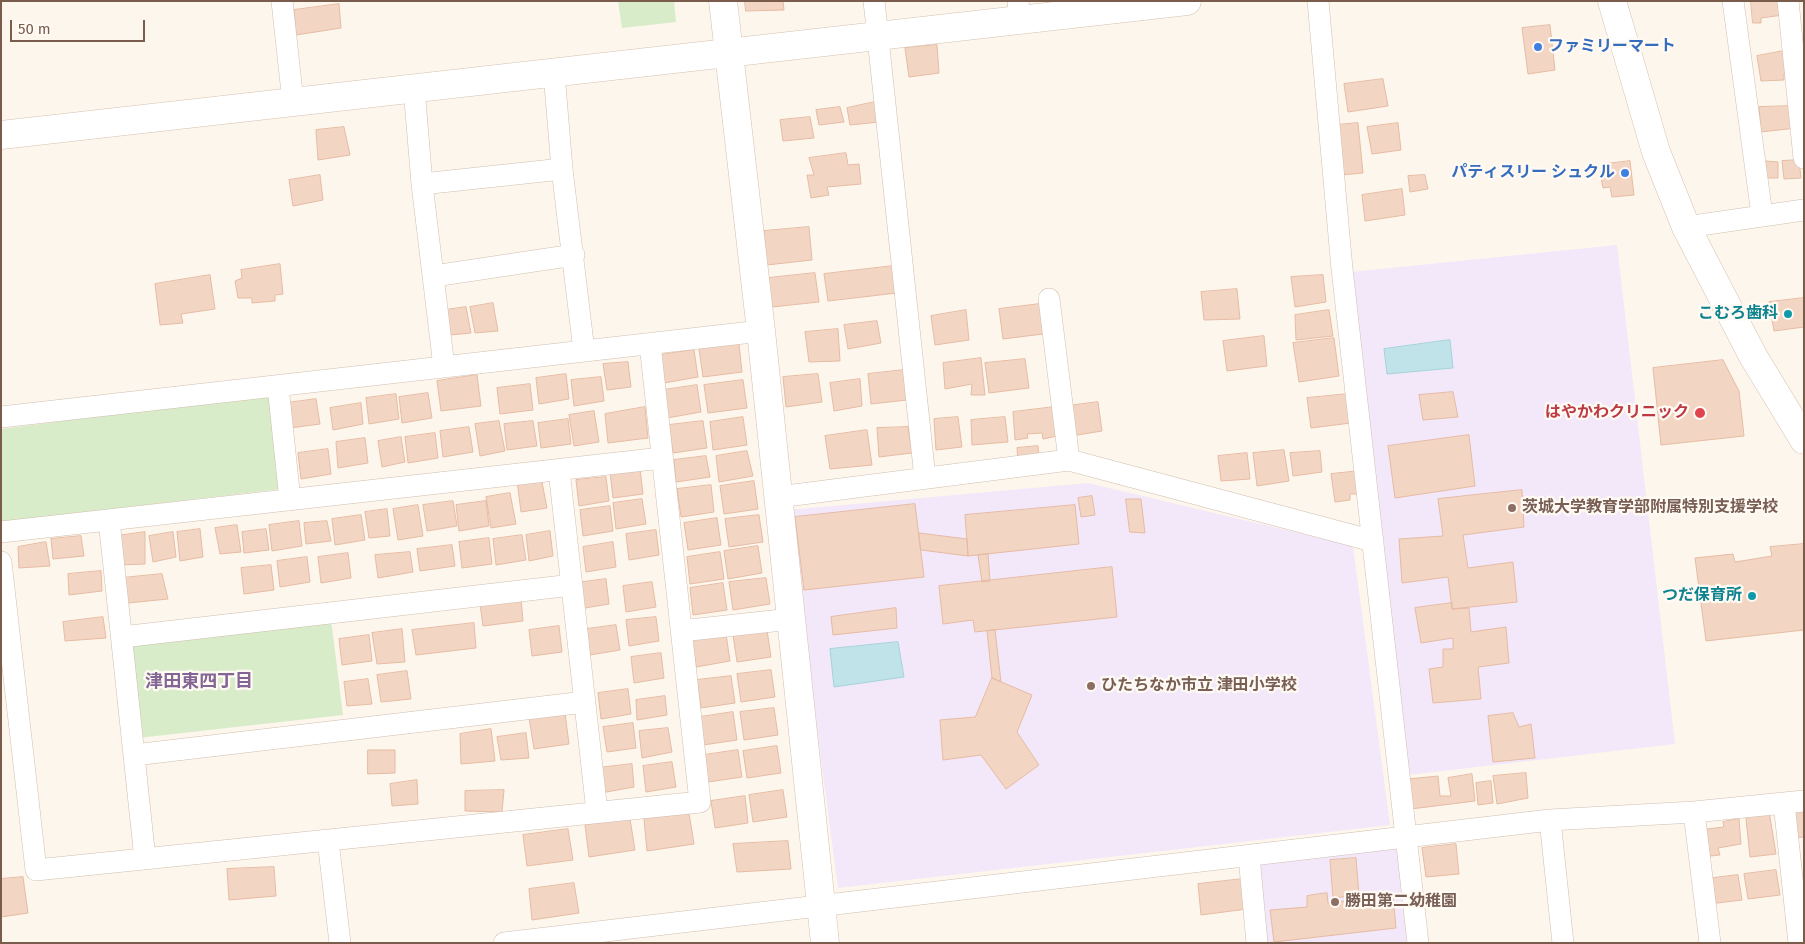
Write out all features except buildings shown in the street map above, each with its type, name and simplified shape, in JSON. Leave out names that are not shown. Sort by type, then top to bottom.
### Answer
[{"type":"street","points":[[282,1],[293,102]]},
{"type":"street","points":[[723,1],[761,331],[826,943]]},
{"type":"street","points":[[874,1],[925,478]]},
{"type":"street","points":[[1,135],[878,36],[1019,11],[1187,1]]},
{"type":"street","points":[[1318,1],[1342,269],[1418,943]]},
{"type":"street","points":[[1612,1],[1656,152],[1686,227],[1753,356],[1804,440]]},
{"type":"street","points":[[1733,1],[1762,215]]},
{"type":"street","points":[[1788,1],[1804,158]]},
{"type":"street","points":[[554,72],[562,169],[574,255],[584,351]]},
{"type":"street","points":[[414,88],[422,184],[444,367]]},
{"type":"street","points":[[422,184],[562,169]]},
{"type":"street","points":[[1686,227],[1804,210]]},
{"type":"street","points":[[434,276],[574,255]]},
{"type":"street","points":[[1049,299],[1068,460]]},
{"type":"street","points":[[1,417],[761,331]]},
{"type":"street","points":[[1,562],[9,707],[36,870],[700,802],[650,344]]},
{"type":"street","points":[[278,386],[290,500]]},
{"type":"street","points":[[1,532],[662,458]]},
{"type":"street","points":[[778,497],[1068,460],[1372,542]]},
{"type":"street","points":[[559,470],[597,812]]},
{"type":"street","points":[[109,520],[144,859]]},
{"type":"street","points":[[122,637],[572,585]]},
{"type":"street","points":[[681,631],[791,619]]},
{"type":"street","points":[[134,754],[585,702]]},
{"type":"street","points":[[504,943],[1550,820],[1694,812],[1794,802],[1799,943]]},
{"type":"street","points":[[1694,812],[1710,943]]},
{"type":"street","points":[[1550,820],[1563,943]]},
{"type":"street","points":[[328,840],[340,943]]},
{"type":"street","points":[[1249,856],[1257,943]]},
{"type":"shaded area","name":"茨城大学教育学部附属特別支援学校","points":[[1617,245],[1675,744],[1408,775],[1351,272]]},
{"type":"shaded area","name":"ひたちなか市立 津田小学校","points":[[1088,483],[1353,546],[1390,825],[838,888],[788,510]]},
{"type":"shaded area","name":"勝田第二幼稚園","points":[[1402,843],[1413,943],[1267,943],[1257,860]]},
{"type":"green space","points":[[618,1],[674,1],[676,22],[622,28]]},
{"type":"green space","points":[[270,394],[281,489],[1,522],[1,429]]},
{"type":"green space","points":[[331,619],[343,715],[138,738],[127,643]]},
{"type":"water","points":[[1450,340],[1453,368],[1387,374],[1384,349]]},
{"type":"water","points":[[898,642],[904,677],[834,687],[830,649]]},
{"type":"place","name":"ファミリーマート","points":[[1538,47]]},
{"type":"place","name":"パティスリー シュクル","points":[[1625,173]]},
{"type":"place","name":"こむろ歯科","points":[[1788,314]]},
{"type":"place","name":"はやかわクリニック","points":[[1700,413]]},
{"type":"place","name":"茨城大学教育学部附属特別支援学校","points":[[1512,508]]},
{"type":"place","name":"つだ保育所","points":[[1752,596]]},
{"type":"place","name":"ひたちなか市立 津田小学校","points":[[1091,686]]},
{"type":"place","name":"勝田第二幼稚園","points":[[1335,902]]},
{"type":"district","name":"津田東四丁目","points":[[199,682]]}]
